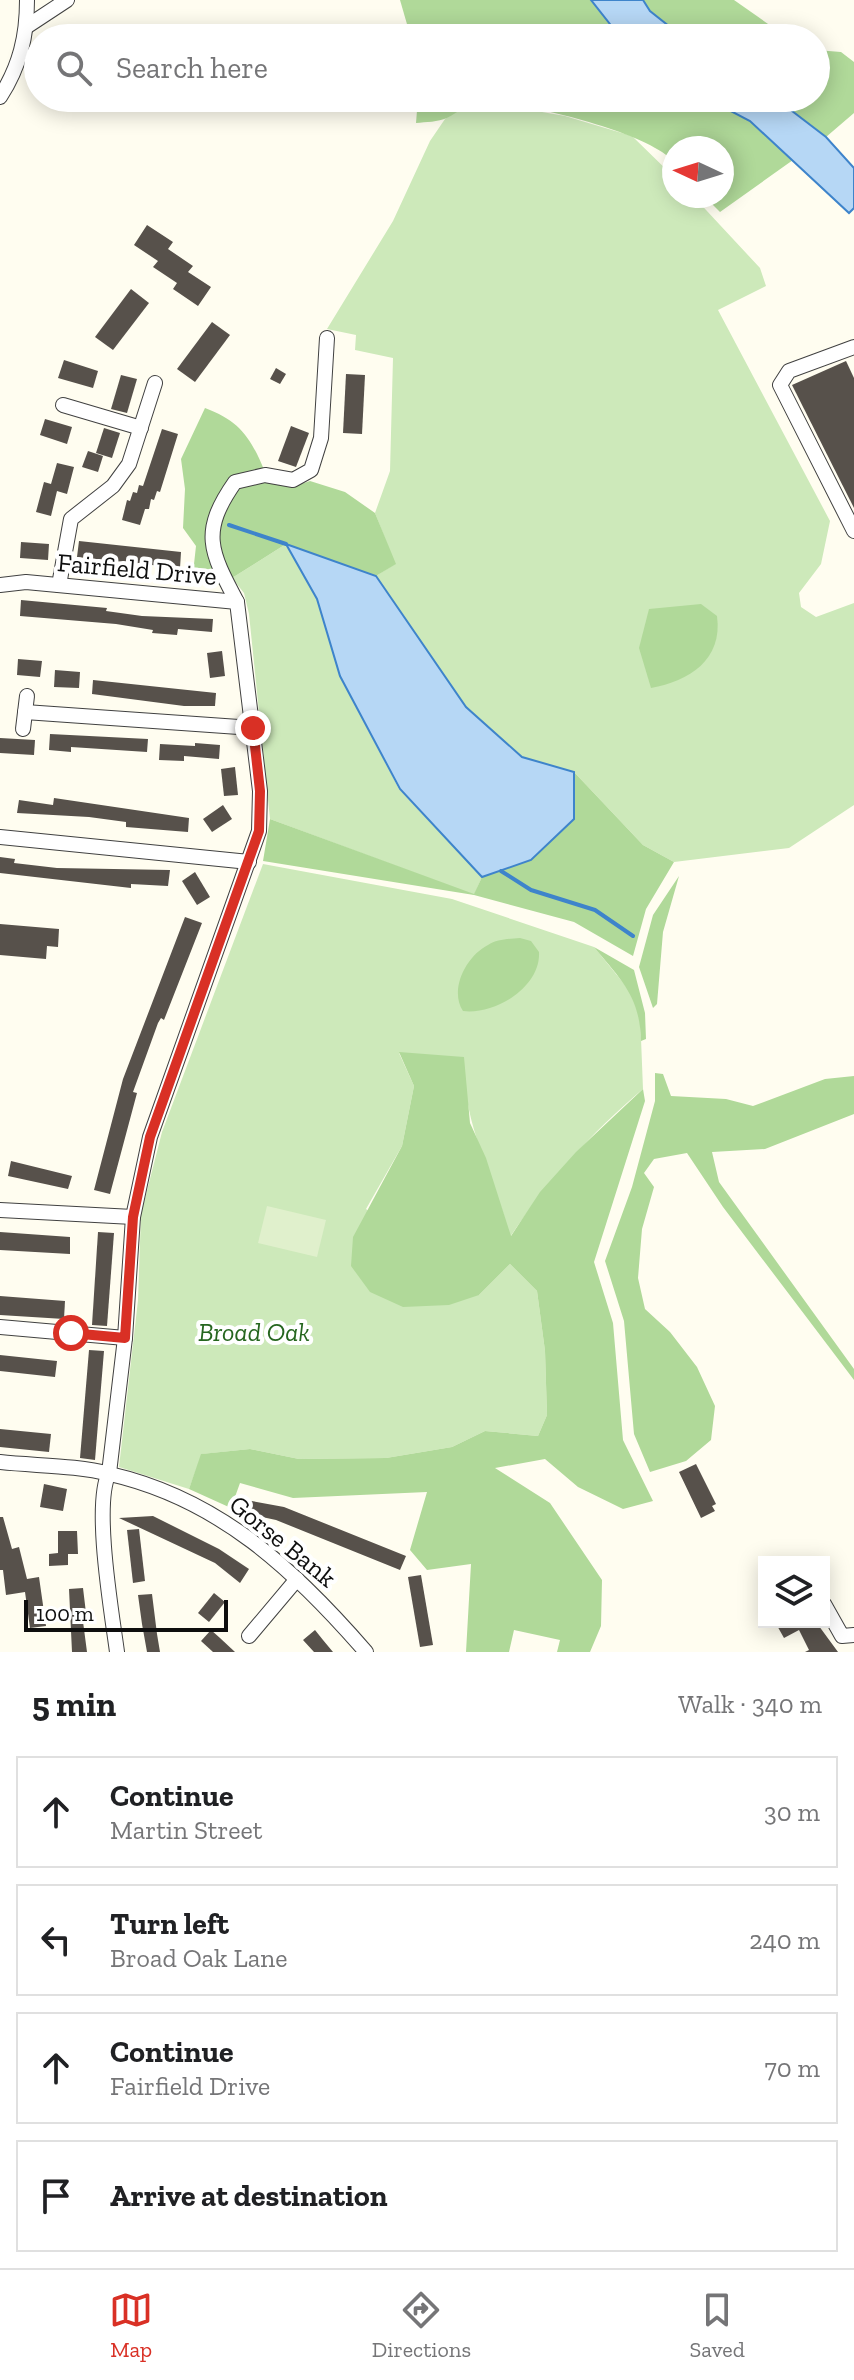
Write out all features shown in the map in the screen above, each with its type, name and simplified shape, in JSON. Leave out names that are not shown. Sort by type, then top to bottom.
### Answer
[{"type":"street","points":[[26,24],[27,0]]},
{"type":"street","points":[[31,24],[67,0]]},
{"type":"street","points":[[0,97],[19,60],[24,36]]},
{"type":"street","points":[[237,602],[213,556],[215,511],[235,482],[265,475],[293,480],[311,470],[321,438],[327,338]]},
{"type":"street","points":[[854,347],[789,371],[780,385],[854,531]]},
{"type":"street","points":[[59,585],[71,519],[113,486],[129,464],[155,383]]},
{"type":"street","points":[[63,405],[141,428]]},
{"type":"street","name":"Fairfield Drive","points":[[0,585],[26,582],[237,602],[253,728],[261,818],[249,862],[163,1092],[133,1217],[125,1338],[109,1473],[105,1482],[104,1522],[117,1652]]},
{"type":"street","points":[[23,729],[27,696]]},
{"type":"street","points":[[25,712],[253,728]]},
{"type":"street","points":[[0,837],[249,862]]},
{"type":"street","points":[[0,1210],[133,1217]]},
{"type":"street","points":[[0,1327],[125,1338]]},
{"type":"street","name":"Gorse Bank","points":[[0,1462],[109,1473],[195,1503],[231,1524],[297,1579],[321,1600],[366,1652]]},
{"type":"street","points":[[249,1636],[297,1579]]},
{"type":"street","points":[[830,1615],[842,1636],[854,1635]]},
{"type":"green space","points":[[400,0],[591,0],[610,24],[407,24]]},
{"type":"green space","points":[[643,0],[734,0],[768,24],[666,24],[650,11]]},
{"type":"green space","points":[[830,51],[841,52],[854,62],[854,113],[826,137],[793,112],[830,112]]},
{"type":"green space","points":[[417,112],[456,112],[443,119],[416,123]]},
{"type":"green space","points":[[456,112],[542,112],[632,136],[662,165],[662,208],[704,208],[760,268],[766,286],[718,310],[830,521],[821,564],[799,593],[801,607],[816,617],[854,603],[854,805],[789,848],[674,862],[643,845],[574,772],[522,757],[466,707],[376,576],[395,564],[375,513],[390,471],[393,358],[355,350],[356,335],[327,329],[393,221],[430,141],[445,119]]},
{"type":"green space","points":[[548,112],[733,112],[750,121],[793,160],[734,202],[734,136],[662,136],[662,153],[639,140],[586,121]]},
{"type":"green space","points":[[205,408],[227,419],[243,432],[265,472],[233,478],[212,518],[208,543],[210,556],[223,585],[192,582],[196,546],[183,528],[185,489],[181,459]]},
{"type":"green space","points":[[264,480],[292,487],[310,481],[345,492],[375,513],[396,564],[376,576],[286,544],[232,578],[217,554],[218,514],[238,487]]},
{"type":"green space","points":[[286,544],[317,599],[340,676],[399,789],[482,877],[474,895],[270,819],[249,614],[244,593],[232,578]]},
{"type":"green space","points":[[701,604],[717,616],[715,645],[709,656],[690,674],[651,688],[639,648],[649,609]]},
{"type":"green space","points":[[574,772],[643,845],[674,862],[646,909],[633,956],[574,922],[474,895],[263,861],[270,819],[474,894],[482,877],[531,860],[574,819]]},
{"type":"green space","name":"Broad Oak","points":[[263,864],[452,899],[594,947],[629,990],[640,1013],[643,1089],[571,1158],[510,1237],[474,1128],[466,1092],[399,1053],[414,1086],[402,1146],[366,1209],[479,1295],[510,1264],[537,1291],[545,1351],[547,1415],[538,1436],[485,1431],[452,1447],[386,1458],[299,1459],[250,1449],[202,1454],[189,1489],[119,1467],[138,1300],[141,1214],[162,1132]]},
{"type":"green space","points":[[679,876],[663,932],[657,1004],[653,1008],[639,967],[653,915]]},
{"type":"green space","points":[[520,938],[531,941],[539,952],[538,965],[532,977],[514,996],[502,1003],[476,1011],[463,1011],[459,1003],[459,984],[473,957],[492,943]]},
{"type":"green space","points":[[594,947],[634,970],[645,1013],[646,1039],[641,1041],[633,1000]]},
{"type":"green space","points":[[399,1052],[464,1057],[470,1123],[486,1158],[511,1236],[540,1192],[576,1152],[643,1089],[645,1101],[594,1262],[613,1323],[623,1440],[653,1501],[623,1509],[578,1487],[545,1459],[495,1468],[550,1503],[602,1580],[601,1626],[590,1652],[557,1652],[560,1640],[514,1630],[509,1652],[466,1652],[471,1564],[427,1570],[410,1550],[427,1492],[293,1498],[240,1483],[231,1508],[189,1489],[201,1454],[250,1449],[299,1459],[386,1458],[452,1447],[485,1431],[538,1436],[547,1415],[545,1351],[537,1291],[510,1264],[479,1295],[449,1305],[403,1307],[370,1292],[351,1266],[353,1237],[402,1146],[414,1086]]},
{"type":"green space","points":[[655,1073],[663,1074],[671,1096],[726,1099],[753,1106],[825,1079],[854,1076],[854,1114],[765,1149],[712,1152],[719,1182],[854,1369],[854,1380],[723,1207],[687,1153],[654,1159],[644,1173],[654,1187],[642,1229],[638,1278],[645,1309],[670,1332],[697,1367],[715,1406],[711,1440],[686,1461],[650,1472],[634,1434],[624,1321],[605,1261],[632,1187],[655,1101]]},
{"type":"green space","points":[[267,1206],[326,1220],[317,1257],[258,1243]]},
{"type":"water","points":[[591,0],[643,0],[650,11],[666,24],[610,24]]},
{"type":"water","points":[[733,112],[793,112],[826,137],[854,168],[854,208],[849,213],[750,121]]},
{"type":"water","points":[[286,544],[376,576],[466,707],[522,757],[574,772],[574,819],[531,860],[482,877],[400,789],[340,676],[317,599]]},
{"type":"building","points":[[147,225],[173,242],[168,249],[193,266],[188,272],[211,287],[198,306],[173,289],[177,283],[153,267],[158,261],[134,245]]},
{"type":"building","points":[[131,289],[149,303],[113,350],[95,337]]},
{"type":"building","points":[[212,322],[230,335],[195,382],[177,369]]},
{"type":"building","points":[[64,360],[98,371],[93,388],[58,378]]},
{"type":"building","points":[[846,361],[854,378],[854,508],[792,385]]},
{"type":"building","points":[[276,368],[286,374],[280,384],[270,379]]},
{"type":"building","points":[[346,374],[365,375],[362,434],[343,433]]},
{"type":"building","points":[[121,375],[137,379],[127,413],[111,409]]},
{"type":"building","points":[[45,419],[72,427],[67,444],[40,435]]},
{"type":"building","points":[[291,426],[309,433],[296,467],[278,461]]},
{"type":"building","points":[[104,428],[120,433],[112,458],[96,453]]},
{"type":"building","points":[[162,429],[178,434],[160,492],[157,491],[154,500],[151,499],[140,525],[122,520],[127,500],[130,501],[133,492],[137,493],[139,485],[143,486]]},
{"type":"building","points":[[88,451],[103,456],[98,472],[82,467]]},
{"type":"building","points":[[57,463],[74,467],[67,494],[57,491],[51,516],[36,512],[44,482],[51,484]]},
{"type":"building","points":[[79,541],[181,552],[180,568],[77,557]]},
{"type":"building","points":[[21,542],[49,544],[48,560],[20,558]]},
{"type":"building","points":[[21,600],[107,608],[106,611],[142,616],[213,619],[212,632],[178,629],[177,635],[152,633],[153,630],[116,624],[20,616]]},
{"type":"building","points":[[222,651],[225,676],[210,678],[207,653]]},
{"type":"building","points":[[18,659],[42,661],[40,677],[17,675]]},
{"type":"building","points":[[55,670],[80,672],[79,688],[54,687]]},
{"type":"building","points":[[93,680],[216,693],[215,706],[184,706],[92,694]]},
{"type":"building","points":[[50,734],[148,739],[147,752],[71,747],[71,752],[49,750]]},
{"type":"building","points":[[0,738],[35,740],[34,755],[0,753]]},
{"type":"building","points":[[195,743],[220,745],[219,759],[184,756],[184,761],[159,760],[160,744],[195,746]]},
{"type":"building","points":[[235,767],[238,795],[224,796],[221,769]]},
{"type":"building","points":[[54,798],[189,818],[188,832],[126,827],[126,822],[89,817],[17,813],[19,800],[53,805]]},
{"type":"building","points":[[223,805],[232,819],[212,832],[203,819]]},
{"type":"building","points":[[0,857],[15,859],[14,863],[57,868],[170,870],[168,886],[131,884],[131,888],[0,873]]},
{"type":"building","points":[[195,872],[210,897],[197,905],[182,881]]},
{"type":"building","points":[[185,917],[202,923],[164,1020],[161,1018],[158,1023],[133,1092],[137,1093],[110,1194],[94,1190],[123,1079]]},
{"type":"building","points":[[0,924],[59,929],[58,947],[47,946],[46,959],[0,955]]},
{"type":"building","points":[[11,1161],[72,1176],[68,1189],[8,1176]]},
{"type":"building","points":[[0,1232],[70,1237],[70,1254],[0,1250]]},
{"type":"building","points":[[98,1232],[114,1233],[107,1326],[92,1325]]},
{"type":"building","points":[[0,1296],[65,1301],[64,1319],[0,1315]]},
{"type":"building","points":[[89,1350],[104,1351],[95,1460],[80,1458]]},
{"type":"building","points":[[0,1355],[57,1361],[55,1377],[0,1371]]},
{"type":"building","points":[[0,1429],[51,1434],[49,1452],[0,1447]]},
{"type":"building","points":[[696,1464],[716,1504],[712,1506],[715,1511],[701,1518],[679,1472]]},
{"type":"building","points":[[44,1484],[67,1489],[63,1511],[40,1507]]},
{"type":"building","points":[[246,1500],[284,1507],[406,1556],[400,1570],[276,1520],[243,1513]]},
{"type":"building","points":[[153,1516],[219,1549],[249,1569],[240,1583],[215,1563],[119,1518]]},
{"type":"building","points":[[0,1517],[3,1517],[12,1549],[19,1547],[27,1579],[39,1577],[46,1626],[30,1628],[25,1592],[6,1595],[3,1570],[0,1570]]},
{"type":"building","points":[[139,1529],[145,1581],[133,1583],[127,1530]]},
{"type":"building","points":[[58,1531],[77,1531],[78,1554],[68,1554],[68,1565],[49,1566],[49,1554],[58,1553]]},
{"type":"building","points":[[421,1575],[433,1645],[420,1647],[408,1577]]},
{"type":"building","points":[[83,1588],[86,1613],[82,1614],[87,1652],[72,1652],[69,1589]]},
{"type":"building","points":[[214,1593],[225,1602],[209,1622],[198,1613]]},
{"type":"building","points":[[152,1594],[160,1652],[147,1652],[138,1595]]},
{"type":"building","points":[[778,1628],[820,1628],[838,1652],[805,1652],[809,1650],[799,1630],[784,1638]]},
{"type":"building","points":[[211,1630],[235,1652],[213,1652],[201,1641]]},
{"type":"building","points":[[315,1630],[333,1652],[314,1652],[303,1640]]},
{"type":"waterway","points":[[229,525],[286,544]]},
{"type":"waterway","points":[[501,871],[531,890],[595,910],[633,936]]},
{"type":"route","points":[[71,1333],[125,1338],[133,1217],[150,1137],[163,1092],[259,831],[260,791],[253,728]]}]
